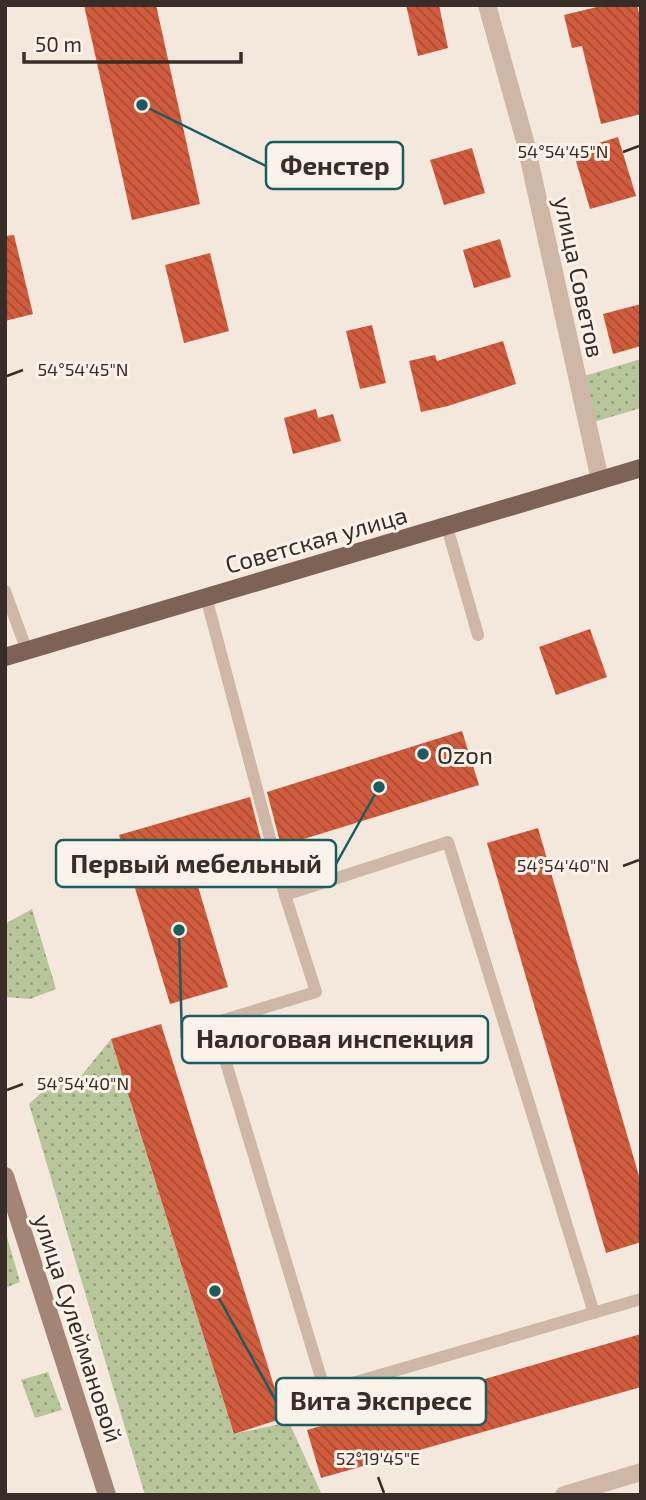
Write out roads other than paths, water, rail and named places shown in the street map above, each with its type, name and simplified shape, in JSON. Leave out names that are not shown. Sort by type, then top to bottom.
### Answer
[{"type":"main road","name":"Советская улица","points":[[5,657],[641,468]]},
{"type":"street","name":"улица Советов","points":[[487,5],[525,141],[600,480]]},
{"type":"street","name":"улица Сулеймановой","points":[[5,1176],[107,1495]]},
{"type":"street","points":[[564,1495],[641,1472]]},
{"type":"lane","points":[[447,527],[478,635]]},
{"type":"lane","points":[[5,591],[27,651]]},
{"type":"lane","points":[[206,597],[285,895],[316,992],[214,1023],[325,1391],[641,1299]]},
{"type":"lane","points":[[285,895],[447,842],[594,1313]]},
{"type":"place","name":"Фенстер","points":[[142,105]]},
{"type":"place","name":"Ozon","points":[[423,754]]},
{"type":"place","name":"Первый мебельный","points":[[379,787]]},
{"type":"place","name":"Налоговая инспекция","points":[[179,930]]},
{"type":"place","name":"Вита Экспресс","points":[[215,1291]]}]
